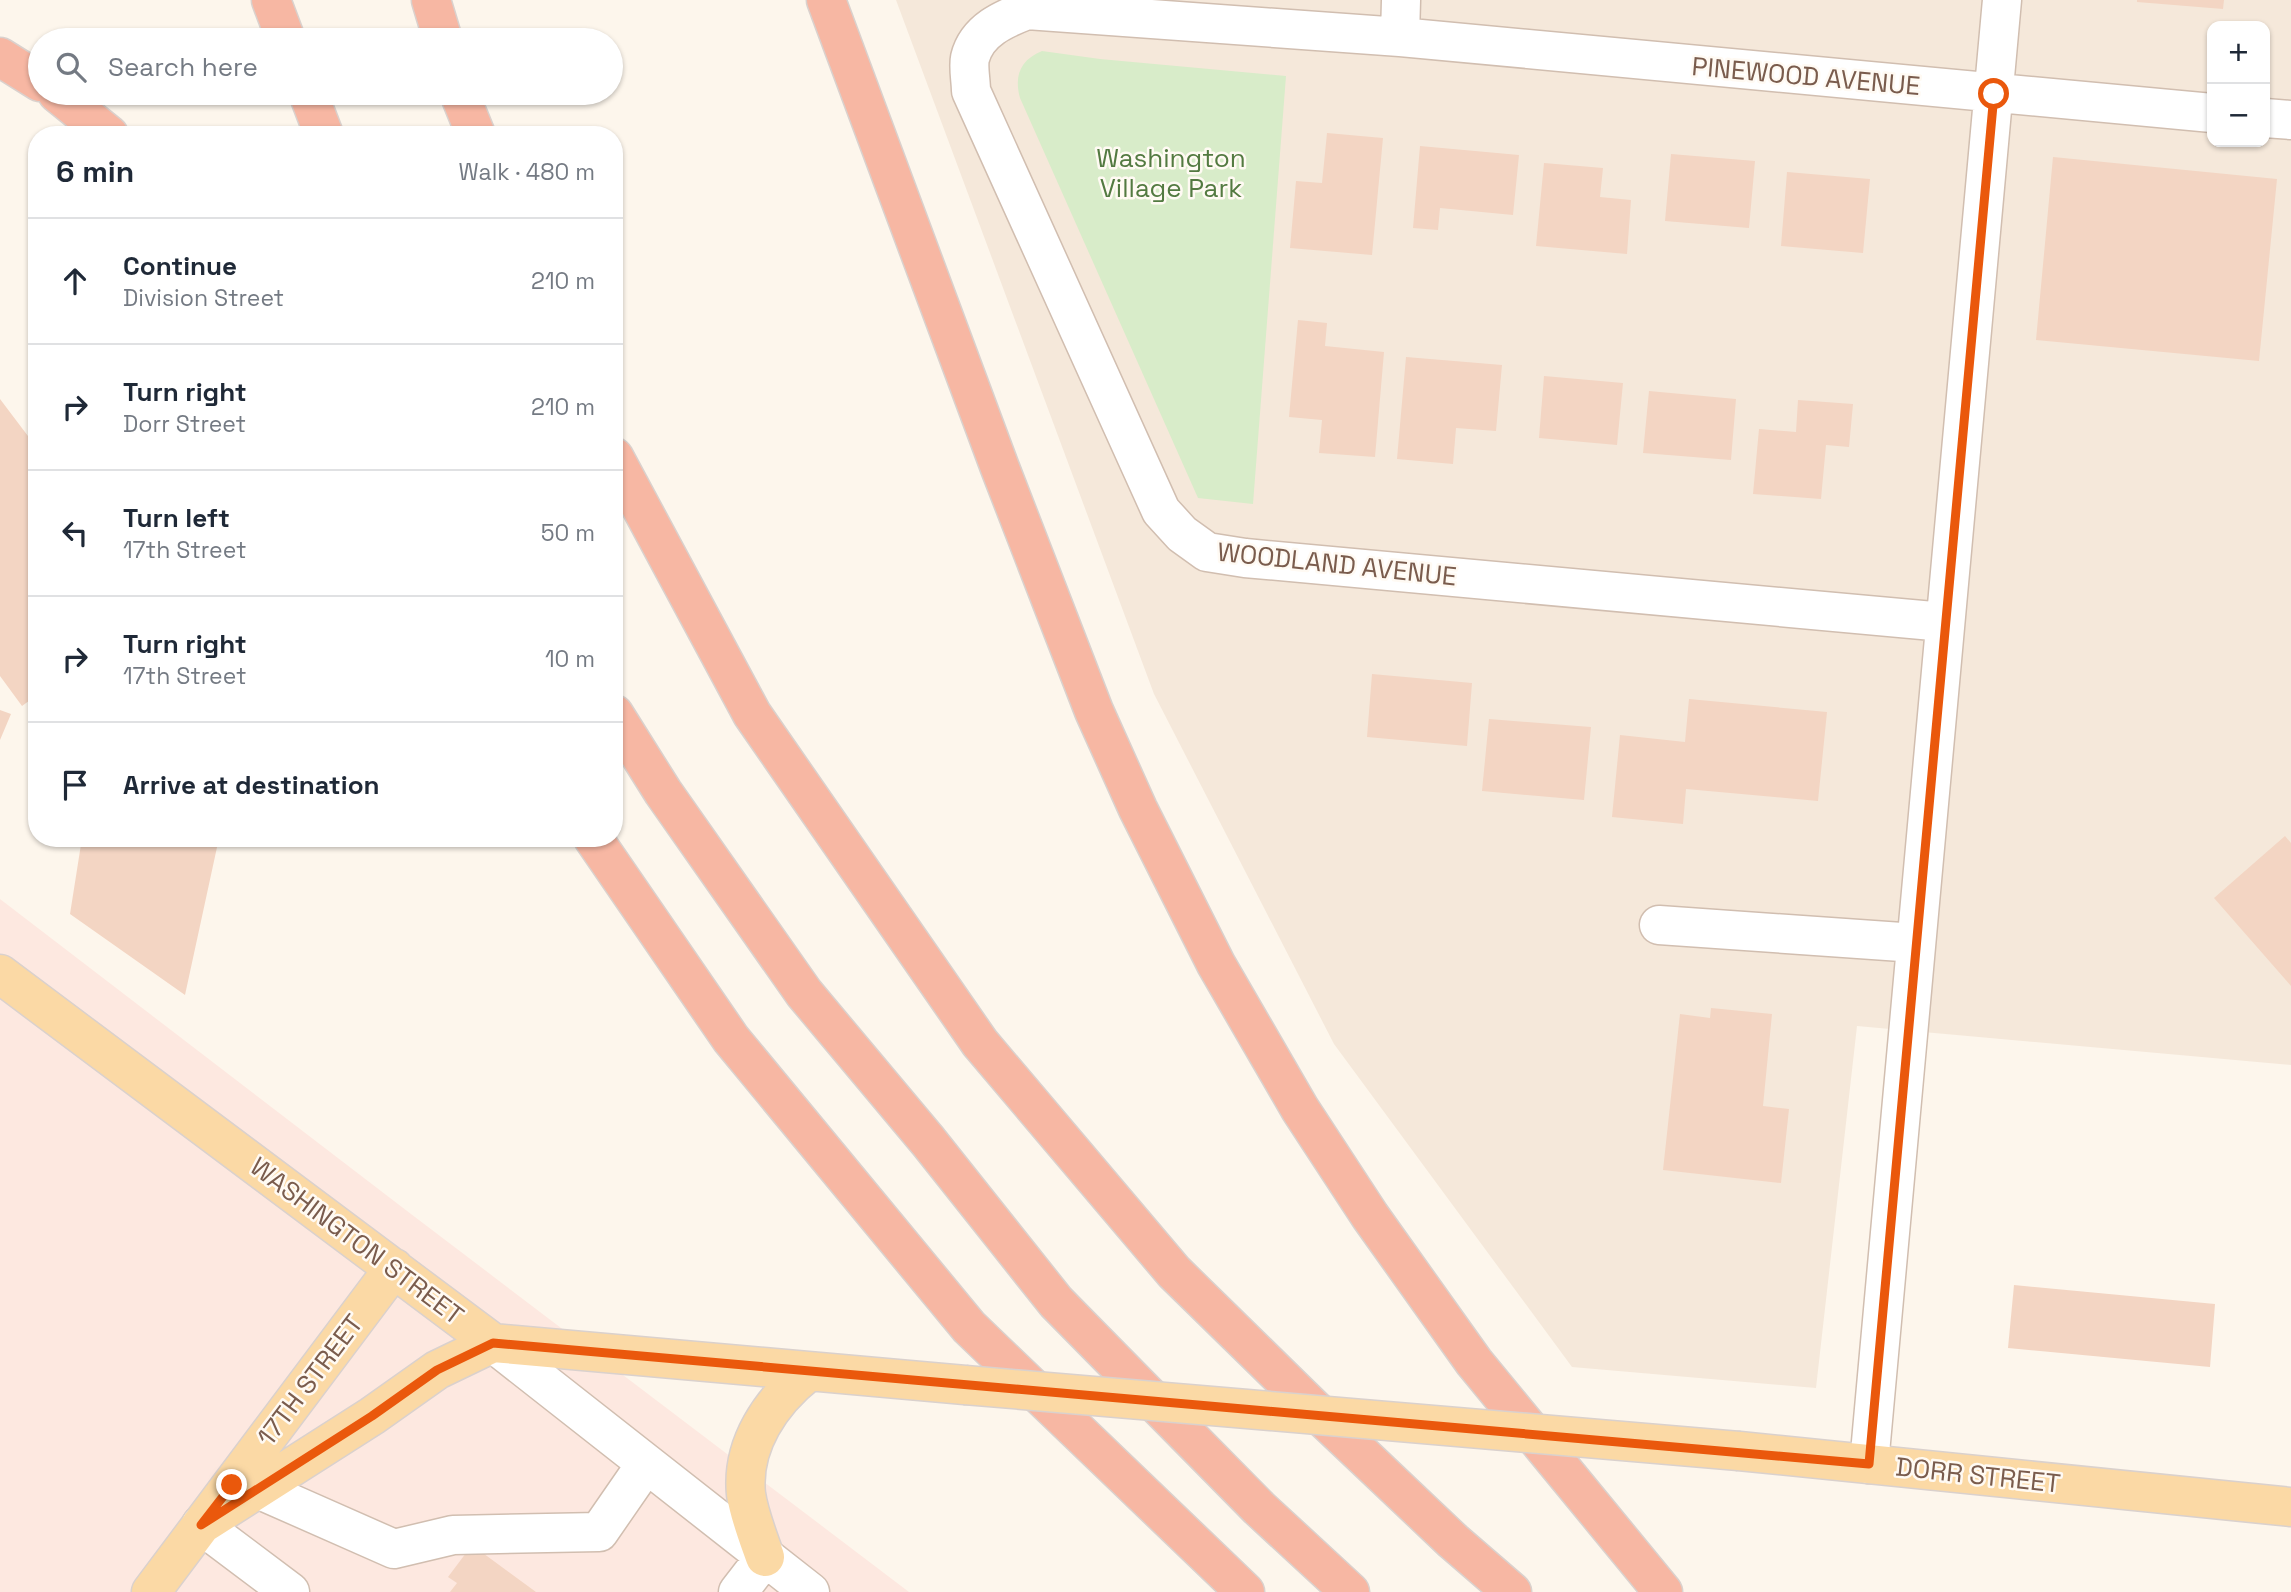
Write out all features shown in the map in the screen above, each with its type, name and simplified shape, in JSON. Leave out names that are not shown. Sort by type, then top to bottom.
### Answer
[{"type":"highway","points":[[271,0],[282,28]]},
{"type":"highway","points":[[431,0],[439,28]]},
{"type":"highway","points":[[826,0],[1000,468],[1094,711],[1138,809],[1216,964],[1300,1110],[1474,1362],[1664,1592]]},
{"type":"highway","points":[[0,57],[28,74]]},
{"type":"highway","points":[[72,105],[98,126]]},
{"type":"highway","points":[[312,105],[320,126]]},
{"type":"highway","points":[[463,105],[472,126]]},
{"type":"highway","points":[[623,474],[752,714],[980,1043],[1174,1272],[1318,1414],[1512,1592]]},
{"type":"highway","points":[[623,728],[663,792],[804,993],[928,1141],[1056,1302],[1259,1508],[1350,1592]]},
{"type":"highway","points":[[599,847],[731,1039],[970,1327],[1245,1592]]},
{"type":"main road","name":"WASHINGTON STREET","points":[[0,974],[493,1343]]},
{"type":"main road","name":"17TH STREET","points":[[245,1487],[394,1268]]},
{"type":"main road","name":"DORR STREET","points":[[493,1343],[1739,1451],[2291,1507]]},
{"type":"main road","name":"17TH STREET","points":[[151,1592],[201,1525],[245,1487],[372,1416],[437,1370],[493,1343]]},
{"type":"main road","points":[[765,1557],[747,1494],[746,1474],[756,1437],[773,1404],[808,1371]]},
{"type":"street","points":[[1399,37],[1401,0]]},
{"type":"street","points":[[1869,1464],[2002,0]]},
{"type":"street","name":"PINEWOOD AVENUE","points":[[971,91],[970,58],[980,38],[1000,20],[1027,10],[1170,9],[1399,37],[2207,113]]},
{"type":"street","name":"WOODLAND AVENUE","points":[[971,91],[1161,511],[1182,534],[1207,552],[1944,622]]},
{"type":"street","points":[[2270,118],[2291,120]]},
{"type":"street","points":[[1659,925],[1916,943]]},
{"type":"street","name":"WASHINGTON STREET","points":[[493,1343],[810,1592]]},
{"type":"street","points":[[245,1487],[394,1549],[453,1535],[599,1532],[646,1464]]},
{"type":"street","points":[[201,1525],[290,1592]]},
{"type":"street","points":[[738,1592],[765,1557]]},
{"type":"shaded area","points":[[896,0],[2291,0],[2291,1065],[1857,1026],[1816,1388],[1572,1367],[1334,1044],[1154,694]]},
{"type":"shaded area","points":[[0,899],[411,1214],[909,1592],[0,1592]]},
{"type":"green space","name":"Washington Village Park","points":[[1042,51],[1286,76],[1253,504],[1198,498],[1020,98],[1020,70],[1028,59]]},
{"type":"building","points":[[2137,0],[2224,0],[2223,9]]},
{"type":"building","points":[[1327,133],[1383,138],[1372,255],[1290,248],[1296,181],[1322,183]]},
{"type":"building","points":[[1420,146],[1519,155],[1513,215],[1440,208],[1438,230],[1413,228]]},
{"type":"building","points":[[1671,154],[1755,161],[1749,228],[1665,221]]},
{"type":"building","points":[[2053,157],[2277,179],[2259,361],[2036,340]]},
{"type":"building","points":[[1544,163],[1603,168],[1600,197],[1631,200],[1627,254],[1536,246]]},
{"type":"building","points":[[1787,172],[1870,179],[1863,253],[1781,246]]},
{"type":"building","points":[[1298,320],[1327,323],[1325,346],[1384,352],[1375,457],[1319,453],[1322,420],[1289,417]]},
{"type":"building","points":[[1406,357],[1502,365],[1496,431],[1456,428],[1453,464],[1397,459]]},
{"type":"building","points":[[1544,376],[1623,383],[1617,445],[1539,438]]},
{"type":"building","points":[[1649,391],[1736,399],[1731,460],[1643,453]]},
{"type":"building","points":[[0,399],[28,436],[28,702],[22,706],[0,676]]},
{"type":"building","points":[[1798,400],[1853,404],[1849,447],[1826,445],[1821,499],[1753,494],[1759,429],[1796,432]]},
{"type":"building","points":[[1372,674],[1472,683],[1467,746],[1367,737]]},
{"type":"building","points":[[1689,699],[1827,712],[1818,801],[1686,789],[1683,824],[1612,817],[1620,735],[1685,742]]},
{"type":"building","points":[[0,710],[11,714],[0,740]]},
{"type":"building","points":[[1489,719],[1591,727],[1584,800],[1482,791]]},
{"type":"building","points":[[2285,836],[2291,843],[2291,986],[2214,898]]},
{"type":"building","points":[[81,847],[217,847],[185,995],[70,914]]},
{"type":"building","points":[[1711,1008],[1772,1014],[1763,1106],[1789,1109],[1781,1183],[1663,1170],[1680,1014],[1710,1018]]},
{"type":"building","points":[[2014,1285],[2215,1304],[2210,1367],[2008,1348]]},
{"type":"building","points":[[472,1545],[536,1592],[450,1592],[457,1583],[448,1577]]},
{"type":"route","points":[[232,1485],[201,1525],[372,1416],[437,1370],[493,1343],[1869,1464],[1994,94]]}]
